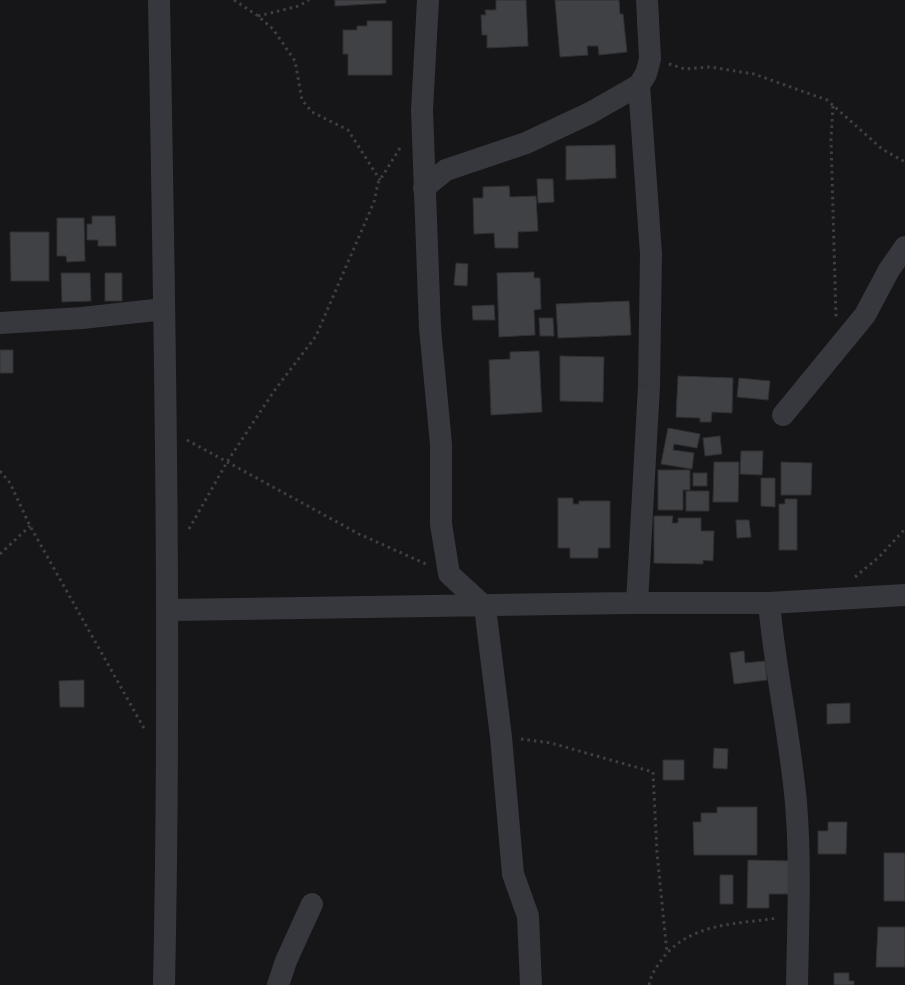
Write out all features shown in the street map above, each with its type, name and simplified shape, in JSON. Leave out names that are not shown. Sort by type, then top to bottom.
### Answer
[{"type":"street","points":[[159,0],[169,610],[169,770],[164,985]]},
{"type":"street","points":[[428,0],[422,110],[430,328],[441,444],[441,524],[449,574],[484,607],[501,737],[513,874],[528,916],[531,985]]},
{"type":"street","points":[[424,188],[446,170],[526,143],[590,113],[639,85],[646,74],[650,59],[647,0]]},
{"type":"street","points":[[638,603],[648,386],[651,254],[639,85]]},
{"type":"street","points":[[783,415],[865,315],[889,270],[905,247]]},
{"type":"street","points":[[0,323],[82,318],[164,309]]},
{"type":"street","points":[[169,610],[484,607],[638,603],[769,603],[905,595]]},
{"type":"street","points":[[769,603],[796,804],[797,985]]},
{"type":"street","points":[[278,985],[286,961],[312,904]]},
{"type":"path","points":[[234,0],[273,29],[295,61],[302,100],[312,112],[348,130],[380,180]]},
{"type":"path","points":[[258,16],[299,6],[309,0]]},
{"type":"path","points":[[650,59],[686,69],[710,67],[754,74],[827,100],[882,149],[905,162]]},
{"type":"path","points":[[833,105],[831,139],[838,348]]},
{"type":"path","points":[[188,532],[227,462],[274,391],[316,336],[374,202],[380,180],[403,143]]},
{"type":"path","points":[[167,429],[359,534],[449,574]]},
{"type":"path","points":[[0,471],[10,483],[30,526],[149,737]]},
{"type":"path","points":[[0,554],[30,526]]},
{"type":"path","points":[[852,579],[880,557],[905,529]]},
{"type":"path","points":[[501,737],[551,743],[653,772],[657,852],[667,953]]},
{"type":"path","points":[[649,985],[656,967],[679,941],[710,928],[798,915]]},
{"type":"building","points":[[335,0],[386,0],[386,3],[335,6]]},
{"type":"building","points":[[496,0],[526,0],[528,46],[487,48],[487,35],[482,35],[481,15],[486,15],[485,10],[496,10]]},
{"type":"building","points":[[555,0],[619,0],[620,14],[623,14],[627,52],[599,55],[598,46],[587,46],[588,55],[560,57]]},
{"type":"building","points":[[367,21],[392,21],[392,75],[348,75],[348,54],[343,54],[343,30],[357,30],[357,26],[367,26]]},
{"type":"building","points":[[615,145],[616,178],[566,180],[566,146]]},
{"type":"building","points":[[537,179],[553,179],[554,202],[538,203]]},
{"type":"building","points":[[509,186],[510,197],[536,196],[538,231],[518,232],[518,248],[495,248],[494,233],[474,234],[473,198],[483,198],[483,187]]},
{"type":"building","points":[[92,216],[115,216],[116,246],[98,246],[98,240],[87,240],[87,224],[92,224]]},
{"type":"building","points":[[57,218],[84,218],[85,261],[67,262],[66,256],[57,256]]},
{"type":"building","points":[[10,232],[49,232],[49,281],[11,281]]},
{"type":"building","points":[[456,263],[468,264],[467,286],[454,285]]},
{"type":"building","points":[[534,272],[534,278],[540,278],[541,309],[534,310],[535,335],[499,337],[497,273]]},
{"type":"building","points":[[61,273],[90,273],[91,301],[62,302]]},
{"type":"building","points":[[105,273],[122,273],[122,301],[105,301]]},
{"type":"building","points":[[629,301],[631,335],[558,338],[556,304]]},
{"type":"building","points":[[494,305],[495,320],[473,320],[472,306]]},
{"type":"building","points":[[539,318],[553,318],[554,336],[540,336]]},
{"type":"building","points":[[0,350],[13,350],[13,373],[0,373]]},
{"type":"building","points":[[539,351],[542,412],[491,415],[489,360],[510,359],[510,352]]},
{"type":"building","points":[[560,356],[604,357],[603,402],[560,401]]},
{"type":"building","points":[[678,376],[733,378],[732,413],[712,412],[711,422],[700,422],[700,418],[676,417]]},
{"type":"building","points":[[739,378],[770,381],[768,400],[737,397]]},
{"type":"building","points":[[668,428],[700,434],[697,448],[674,444],[673,450],[694,453],[692,469],[661,464]]},
{"type":"building","points":[[720,436],[722,454],[705,456],[703,438]]},
{"type":"building","points":[[741,451],[763,451],[762,475],[740,474]]},
{"type":"building","points":[[714,462],[739,462],[738,502],[713,502]]},
{"type":"building","points":[[781,462],[812,463],[811,495],[781,495]]},
{"type":"building","points":[[658,470],[690,470],[690,490],[683,490],[683,510],[658,510]]},
{"type":"building","points":[[693,473],[707,473],[707,486],[693,486]]},
{"type":"building","points":[[761,478],[775,478],[775,507],[761,506]]},
{"type":"building","points":[[686,491],[709,491],[709,511],[686,511]]},
{"type":"building","points":[[558,498],[573,498],[573,504],[579,504],[579,501],[610,501],[610,548],[598,548],[598,558],[570,558],[570,548],[558,548]]},
{"type":"building","points":[[785,499],[797,499],[797,550],[779,550],[779,504],[785,504]]},
{"type":"building","points":[[654,516],[673,516],[672,523],[678,523],[678,518],[701,518],[701,531],[714,531],[713,561],[703,560],[703,564],[654,563]]},
{"type":"building","points":[[736,520],[749,520],[751,537],[737,538]]},
{"type":"building","points":[[744,651],[745,663],[765,661],[767,680],[734,684],[730,653]]},
{"type":"building","points":[[84,680],[84,707],[60,707],[59,681]]},
{"type":"building","points":[[850,703],[850,723],[827,724],[827,704]]},
{"type":"building","points":[[714,748],[728,749],[727,769],[713,768]]},
{"type":"building","points":[[663,760],[684,760],[684,780],[663,780]]},
{"type":"building","points":[[717,807],[757,807],[757,855],[694,855],[693,822],[701,822],[701,813],[717,813]]},
{"type":"building","points":[[828,822],[847,822],[846,854],[818,854],[818,831],[828,831]]},
{"type":"building","points":[[884,853],[905,853],[905,901],[884,901]]},
{"type":"building","points":[[748,860],[791,861],[790,894],[769,894],[769,908],[747,908]]},
{"type":"building","points":[[720,875],[733,875],[733,904],[720,904]]},
{"type":"building","points":[[878,927],[905,927],[905,967],[876,967]]},
{"type":"building","points":[[834,973],[849,973],[849,981],[854,981],[854,985],[834,985]]}]
